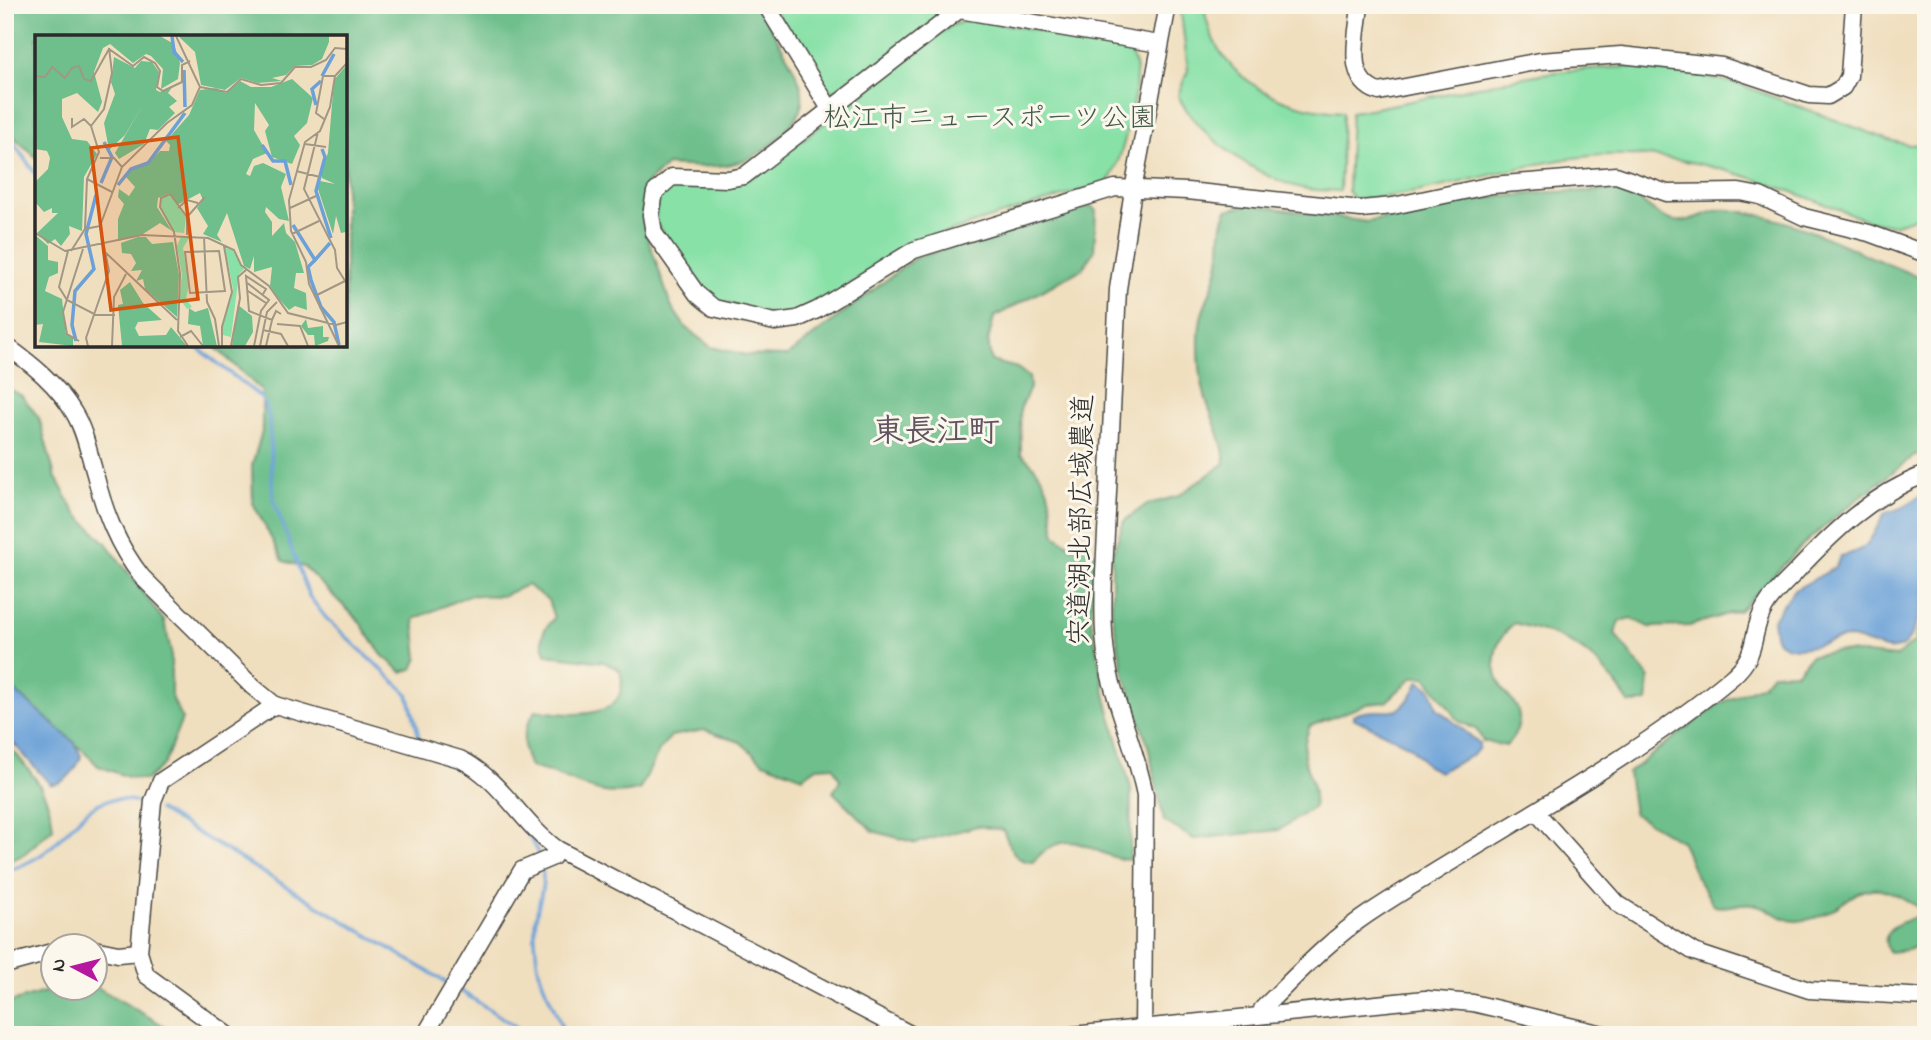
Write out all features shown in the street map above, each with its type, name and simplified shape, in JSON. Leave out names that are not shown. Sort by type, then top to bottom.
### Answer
[{"type":"street","points":[[766,5],[830,109]]},
{"type":"street","name":"宍道湖北部広域農道","points":[[1143,1031],[1145,795],[1140,768],[1111,676],[1103,618],[1113,336],[1133,190],[1168,5]]},
{"type":"street","points":[[1360,5],[1356,68],[1364,85],[1379,92],[1540,61],[1621,55],[1722,66],[1822,97],[1838,92],[1849,76],[1854,5]]},
{"type":"street","points":[[1159,44],[956,8],[762,165],[744,176],[727,179],[672,177],[655,192],[651,215],[654,233],[696,294],[714,308],[775,322],[797,319],[914,250],[1115,188],[1187,191],[1361,209],[1393,206],[1492,185],[1616,175],[1667,193],[1739,192],[1760,196],[1804,217],[1869,233],[1926,254]]},
{"type":"street","points":[[5,345],[36,367],[76,415],[102,501],[125,555],[188,623],[275,705],[460,759],[478,768],[534,829],[557,849],[912,1035]]},
{"type":"street","points":[[1262,1014],[1262,1009],[1331,943],[1367,915],[1537,813],[1697,704],[1735,674],[1750,657],[1765,607],[1807,559],[1866,504],[1898,485],[1926,474]]},
{"type":"street","points":[[229,1035],[146,975],[139,952],[153,801],[161,781],[275,705]]},
{"type":"street","points":[[1537,813],[1618,904],[1694,953],[1809,990],[1926,998]]},
{"type":"street","points":[[425,1035],[522,870],[552,857],[557,849]]},
{"type":"street","points":[[108,952],[139,952]]},
{"type":"street","points":[[5,965],[38,956]]},
{"type":"street","points":[[1073,1035],[1143,1031],[1262,1014],[1426,999],[1449,1000],[1607,1035]]},
{"type":"green space","points":[[5,5],[758,5],[800,84],[802,104],[798,113],[773,143],[746,160],[717,166],[667,165],[647,183],[643,223],[671,306],[686,328],[711,347],[746,355],[787,356],[915,258],[1091,206],[1096,211],[1094,251],[1082,269],[994,317],[988,341],[991,361],[1017,368],[1029,377],[1030,388],[1020,409],[1021,454],[1043,480],[1050,500],[1055,535],[1071,546],[1087,547],[1095,554],[1091,620],[1106,698],[1131,789],[1130,860],[1070,842],[1059,843],[1046,850],[1033,862],[1026,861],[1013,852],[1003,830],[977,826],[916,843],[873,831],[833,792],[840,780],[833,766],[817,767],[803,777],[763,762],[740,742],[705,730],[671,736],[659,751],[640,789],[609,793],[583,786],[530,767],[524,745],[525,731],[536,710],[581,714],[608,707],[617,699],[621,687],[620,670],[604,662],[547,655],[543,635],[554,618],[548,600],[527,585],[502,596],[469,595],[414,619],[418,658],[413,669],[402,672],[382,655],[359,621],[304,567],[283,561],[253,503],[252,466],[262,431],[262,391],[214,346],[346,346],[346,35],[35,35],[35,156],[17,140],[5,121]]},
{"type":"green space","name":"松江市ニュースポーツ公園","points":[[771,5],[942,5],[940,17],[841,92],[824,89]]},
{"type":"green space","points":[[1180,5],[1204,5],[1210,30],[1220,51],[1252,84],[1295,104],[1343,112],[1340,191],[1302,188],[1267,175],[1231,153],[1186,110],[1178,95],[1188,70]]},
{"type":"green space","name":"松江市ニュースポーツ公園","points":[[971,19],[1115,42],[1130,50],[1136,72],[1131,113],[1117,164],[1106,183],[987,219],[917,244],[837,294],[805,310],[791,314],[770,314],[707,298],[655,222],[657,197],[668,185],[758,174],[952,25]]},
{"type":"green space","points":[[1632,67],[1699,75],[1741,85],[1889,140],[1908,145],[1926,144],[1926,214],[1893,225],[1870,221],[1725,170],[1650,156],[1573,158],[1436,188],[1381,197],[1354,199],[1348,191],[1351,112],[1538,75]]},
{"type":"green space","points":[[1627,190],[1667,219],[1688,220],[1723,210],[1755,214],[1829,238],[1926,279],[1926,452],[1913,457],[1807,541],[1740,610],[1689,626],[1649,627],[1631,618],[1619,621],[1615,634],[1649,678],[1647,702],[1629,703],[1605,671],[1581,649],[1552,635],[1514,623],[1498,645],[1495,661],[1498,679],[1519,716],[1517,730],[1506,746],[1483,741],[1477,730],[1459,721],[1426,677],[1413,677],[1386,702],[1367,704],[1310,726],[1304,751],[1314,794],[1314,807],[1279,830],[1194,839],[1164,821],[1148,745],[1124,674],[1112,613],[1112,555],[1124,521],[1146,505],[1178,496],[1225,463],[1221,441],[1203,389],[1199,340],[1201,318],[1218,269],[1221,229],[1227,210],[1250,204],[1367,222],[1468,200],[1550,192]]},
{"type":"green space","points":[[5,386],[22,396],[39,418],[55,476],[75,512],[106,543],[164,621],[171,651],[171,695],[182,719],[164,764],[146,780],[128,777],[98,766],[85,752],[5,689]]},
{"type":"green space","points":[[1926,609],[1926,942],[1908,950],[1889,952],[1886,944],[1888,932],[1897,924],[1918,916],[1920,909],[1897,895],[1880,889],[1866,890],[1816,917],[1797,921],[1786,919],[1758,905],[1715,906],[1696,877],[1682,842],[1634,814],[1628,773],[1718,704],[1762,685],[1772,673],[1797,672],[1810,656],[1837,651],[1896,657],[1914,642]]},
{"type":"green space","points":[[5,741],[43,791],[53,828],[23,855],[5,863]]},
{"type":"green space","points":[[108,993],[180,1035],[5,1035],[5,1004],[38,994],[38,1002],[108,1002]]},
{"type":"water","points":[[1926,492],[1923,594],[1913,631],[1905,644],[1898,648],[1884,649],[1848,638],[1796,648],[1778,641],[1773,619],[1793,591],[1836,567],[1840,556],[1865,546],[1885,513],[1902,508]]},
{"type":"water","points":[[1419,681],[1431,689],[1437,708],[1479,743],[1479,748],[1473,755],[1439,772],[1427,766],[1410,746],[1353,718],[1353,715],[1366,712],[1398,709],[1411,696]]},
{"type":"water","points":[[5,682],[75,743],[81,756],[73,771],[60,782],[50,784],[5,734]]},
{"type":"waterway","points":[[5,131],[35,173]]},
{"type":"waterway","points":[[195,346],[262,398],[269,416],[273,499],[309,596],[326,618],[408,694],[420,741]]},
{"type":"waterway","points":[[443,762],[465,771]]},
{"type":"waterway","points":[[480,781],[529,836],[540,857]]},
{"type":"waterway","points":[[5,872],[44,853],[81,816],[103,802],[115,799],[131,800],[149,806]]},
{"type":"waterway","points":[[159,810],[449,984]]},
{"type":"waterway","points":[[542,868],[543,883],[535,930],[537,959],[541,978],[564,1035]]},
{"type":"waterway","points":[[456,988],[529,1035]]},
{"type":"district","name":"東長江町","points":[[936,433]]}]
